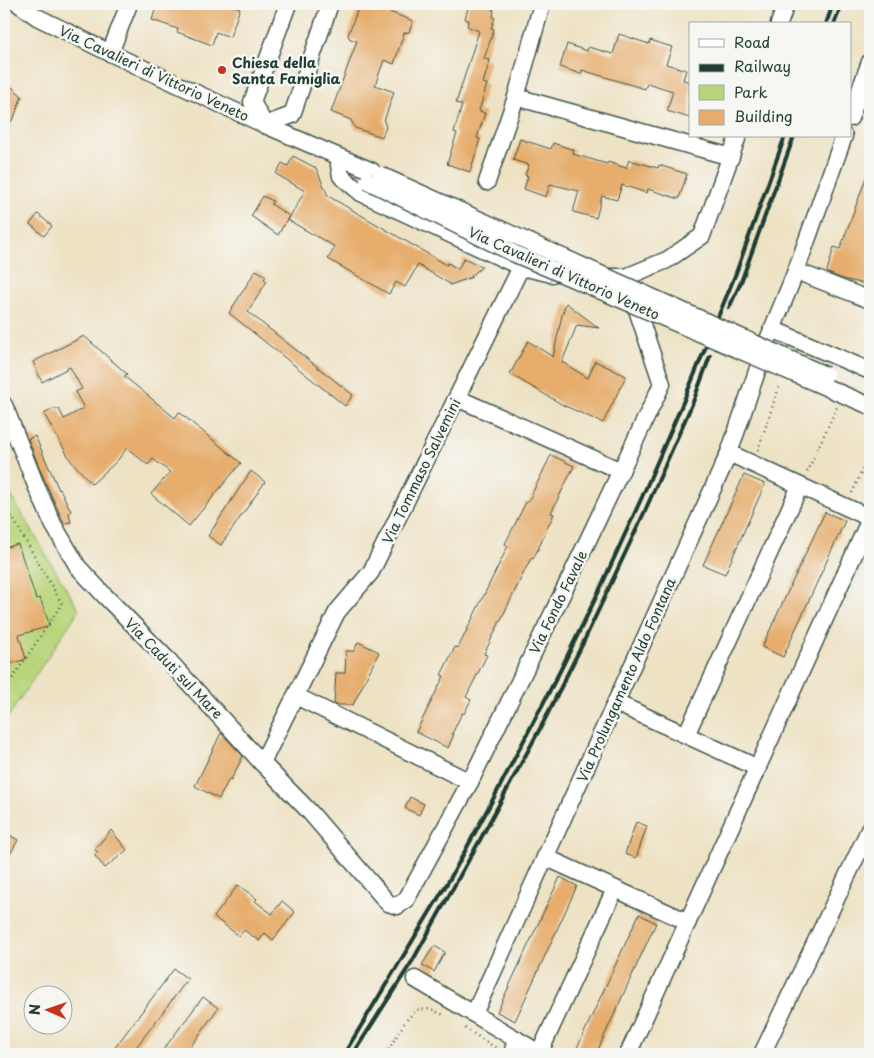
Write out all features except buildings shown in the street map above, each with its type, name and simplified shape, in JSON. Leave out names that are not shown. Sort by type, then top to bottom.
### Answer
[{"type":"street","name":"Via Cavalieri di Vittorio Veneto","points":[[19,4],[37,17],[110,53],[370,176],[870,395]]},
{"type":"street","points":[[110,53],[129,4]]},
{"type":"street","points":[[288,4],[252,102],[265,125],[292,116],[330,4]]},
{"type":"street","points":[[487,182],[516,97],[542,4]]},
{"type":"street","points":[[780,22],[786,4]]},
{"type":"street","points":[[852,112],[870,62]]},
{"type":"street","points":[[516,97],[731,157]]},
{"type":"street","name":"Via Cavalieri di Vittorio Veneto","points":[[265,125],[340,165],[370,176],[515,254],[870,406]]},
{"type":"street","points":[[340,165],[341,176],[361,193],[521,267],[571,278],[626,277],[667,260],[702,236],[737,138]]},
{"type":"street","name":"Via Prolungamento Aldo Fontana","points":[[474,1014],[729,453],[770,335],[796,271],[843,138]]},
{"type":"street","name":"Via Tommaso Salvemini","points":[[262,762],[337,612],[371,572],[521,267]]},
{"type":"street","points":[[796,271],[870,300]]},
{"type":"street","name":"Via Fondo Favale","points":[[388,902],[397,906],[406,900],[470,782],[662,384],[626,277]]},
{"type":"street","points":[[770,335],[870,371]]},
{"type":"street","points":[[457,398],[620,471]]},
{"type":"street","name":"Via Caduti sul Mare","points":[[4,405],[53,524],[78,567],[309,811],[388,902]]},
{"type":"street","points":[[628,1054],[870,519],[729,453]]},
{"type":"street","points":[[686,735],[800,486]]},
{"type":"street","points":[[296,696],[470,782]]},
{"type":"street","points":[[616,703],[758,768]]},
{"type":"street","points":[[762,1054],[870,828]]},
{"type":"street","points":[[545,856],[688,922]]},
{"type":"street","points":[[415,979],[474,1014],[509,1048],[540,1054],[615,889]]},
{"type":"path","points":[[758,450],[782,377]]},
{"type":"path","points":[[800,486],[838,403]]},
{"type":"path","points":[[852,493],[870,453]]},
{"type":"path","points":[[4,503],[5,508],[62,604],[4,691]]},
{"type":"path","points":[[386,1054],[405,1022],[416,1010],[430,1009],[450,1018]]},
{"type":"path","points":[[465,1028],[509,1048]]},
{"type":"green space","points":[[4,490],[9,492],[79,610],[4,723]]},
{"type":"railway","points":[[827,22],[833,4]]},
{"type":"railway","points":[[835,22],[842,4]]},
{"type":"railway","points":[[344,1054],[451,877],[561,669],[599,591],[684,400],[736,273],[784,138]]},
{"type":"railway","points":[[729,308],[741,282],[793,138]]},
{"type":"railway","points":[[353,1054],[413,960],[543,723],[644,513],[693,402],[710,356]]},
{"type":"place","name":"Chiesa della Santa Famiglia","points":[[222,70]]}]
